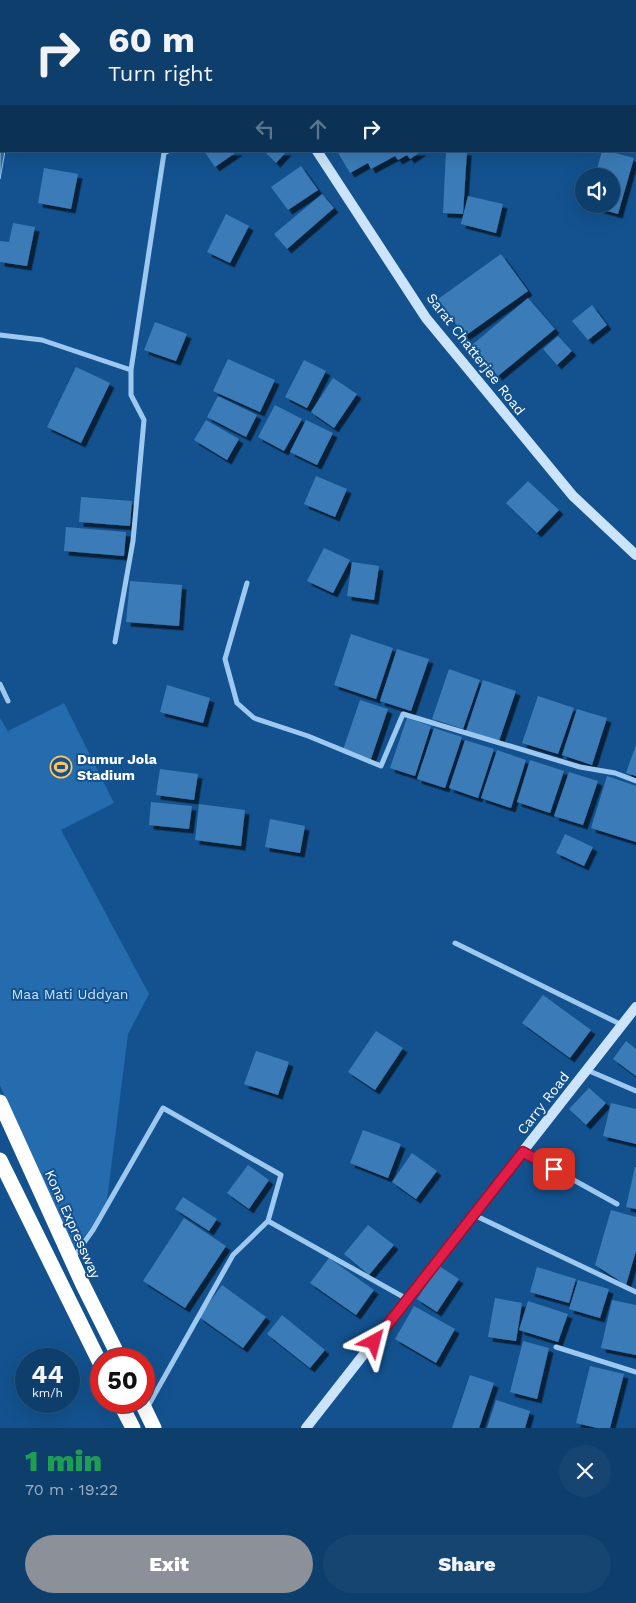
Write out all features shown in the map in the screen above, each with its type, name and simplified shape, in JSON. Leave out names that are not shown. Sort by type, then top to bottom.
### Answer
[{"type":"highway","name":"Kona Expressway","points":[[0,1102],[115,1348]]},
{"type":"highway","points":[[0,1160],[93,1348]]},
{"type":"highway","points":[[125,1413],[133,1428]]},
{"type":"highway","points":[[146,1413],[154,1428]]},
{"type":"main road","name":"Sarat Chatterjee Road","points":[[318,152],[426,318],[573,496],[636,555]]},
{"type":"main road","name":"Carry Road","points":[[306,1428],[636,1007]]},
{"type":"street","points":[[115,642],[134,541],[144,420],[131,395],[131,370],[164,153],[166,152]]},
{"type":"street","points":[[0,335],[42,340],[131,370]]},
{"type":"street","points":[[247,583],[225,659],[237,703],[254,718],[308,736],[381,766],[403,714],[580,767],[614,773],[636,781]]},
{"type":"street","points":[[0,684],[8,701]]},
{"type":"street","points":[[455,943],[622,1025]]},
{"type":"street","points":[[587,1070],[636,1091]]},
{"type":"street","points":[[72,1259],[94,1230],[163,1108],[281,1175],[268,1221],[233,1255],[155,1386]]},
{"type":"street","points":[[523,1152],[617,1204]]},
{"type":"street","points":[[474,1214],[636,1292]]},
{"type":"street","points":[[268,1221],[407,1299]]},
{"type":"street","points":[[556,1347],[636,1372]]},
{"type":"green space","name":"Maa Mati Uddyan","points":[[64,703],[114,803],[61,830],[149,994],[128,1034],[107,1200],[91,1228],[71,1253],[0,1085],[0,718],[10,735],[8,731]]},
{"type":"shaded area","points":[[0,152],[5,152],[0,179]]},
{"type":"building","points":[[205,152],[237,152],[215,167]]},
{"type":"building","points":[[265,152],[286,152],[276,163]]},
{"type":"building","points":[[338,152],[420,152],[410,159],[407,155],[398,160],[395,156],[371,169],[368,163],[350,173]]},
{"type":"building","points":[[446,152],[467,152],[463,214],[443,213]]},
{"type":"building","points":[[602,152],[612,152],[634,158],[620,207],[620,168],[597,168]]},
{"type":"building","points":[[301,166],[318,190],[288,210],[271,187]]},
{"type":"building","points":[[44,168],[78,174],[71,209],[38,203]]},
{"type":"building","points":[[322,194],[334,208],[287,249],[274,234]]},
{"type":"building","points":[[468,196],[503,204],[496,233],[461,224]]},
{"type":"building","points":[[226,214],[249,226],[230,263],[207,252]]},
{"type":"building","points":[[13,223],[35,227],[27,266],[0,262],[0,241],[9,242]]},
{"type":"building","points":[[501,254],[528,291],[465,336],[438,299]]},
{"type":"building","points":[[528,298],[555,329],[498,376],[472,345]]},
{"type":"building","points":[[592,305],[607,325],[588,340],[572,321]]},
{"type":"building","points":[[155,322],[187,334],[176,361],[144,350]]},
{"type":"building","points":[[558,336],[572,351],[557,365],[543,349]]},
{"type":"building","points":[[228,359],[275,380],[260,412],[213,391]]},
{"type":"building","points":[[304,360],[326,371],[307,408],[285,397]]},
{"type":"building","points":[[76,367],[110,383],[81,443],[47,427]]},
{"type":"building","points":[[333,378],[357,394],[334,428],[311,412]]},
{"type":"building","points":[[218,396],[257,415],[246,437],[207,417]]},
{"type":"building","points":[[275,405],[302,419],[284,451],[258,437]]},
{"type":"building","points":[[206,420],[239,439],[227,460],[194,440]]},
{"type":"building","points":[[306,420],[333,433],[317,465],[290,452]]},
{"type":"building","points":[[316,476],[347,489],[335,517],[304,504]]},
{"type":"building","points":[[528,481],[559,510],[537,533],[506,503]]},
{"type":"building","points":[[81,497],[132,501],[130,526],[79,522]]},
{"type":"building","points":[[66,527],[126,532],[124,556],[64,551]]},
{"type":"building","points":[[324,548],[350,560],[333,593],[307,581]]},
{"type":"building","points":[[352,562],[379,566],[374,600],[347,596]]},
{"type":"building","points":[[130,581],[182,585],[179,626],[126,622]]},
{"type":"building","points":[[351,634],[393,648],[376,699],[334,685]]},
{"type":"building","points":[[397,649],[429,659],[411,711],[380,701]]},
{"type":"building","points":[[449,669],[480,680],[463,729],[432,719]]},
{"type":"building","points":[[483,680],[516,691],[499,741],[466,731]]},
{"type":"building","points":[[167,685],[210,698],[203,723],[160,712]]},
{"type":"building","points":[[538,696],[574,708],[558,754],[522,743]]},
{"type":"building","points":[[360,700],[388,709],[371,759],[343,750]]},
{"type":"building","points":[[577,709],[607,718],[592,765],[562,755]]},
{"type":"building","points":[[407,718],[431,726],[415,776],[390,768]]},
{"type":"building","points":[[434,728],[462,737],[445,788],[417,779]]},
{"type":"building","points":[[465,740],[494,749],[478,798],[449,788]]},
{"type":"building","points":[[636,745],[636,776],[626,773]]},
{"type":"building","points":[[497,750],[526,760],[511,808],[481,798]]},
{"type":"building","points":[[530,760],[564,771],[550,813],[517,802]]},
{"type":"building","points":[[160,769],[198,774],[194,800],[156,795]]},
{"type":"building","points":[[569,772],[598,781],[583,825],[554,816]]},
{"type":"building","points":[[607,776],[636,786],[636,842],[591,828]]},
{"type":"building","points":[[151,802],[192,806],[189,829],[149,825]]},
{"type":"building","points":[[199,804],[245,810],[241,846],[195,840]]},
{"type":"building","points":[[270,819],[305,826],[300,853],[265,847]]},
{"type":"building","points":[[565,834],[593,847],[584,866],[556,853]]},
{"type":"building","points":[[543,995],[591,1030],[570,1058],[522,1023]]},
{"type":"building","points":[[376,1031],[403,1048],[375,1090],[348,1072]]},
{"type":"building","points":[[626,1041],[636,1049],[636,1076],[613,1059]]},
{"type":"building","points":[[256,1051],[289,1062],[278,1095],[244,1084]]},
{"type":"building","points":[[589,1088],[606,1103],[586,1125],[569,1109]]},
{"type":"building","points":[[611,1103],[636,1109],[636,1144],[603,1136]]},
{"type":"building","points":[[363,1130],[401,1144],[388,1178],[350,1163]]},
{"type":"building","points":[[412,1153],[437,1171],[416,1199],[392,1182]]},
{"type":"building","points":[[248,1165],[269,1180],[249,1209],[227,1193]]},
{"type":"building","points":[[636,1167],[636,1209],[626,1207]]},
{"type":"building","points":[[183,1197],[217,1219],[209,1231],[175,1209]]},
{"type":"building","points":[[611,1210],[636,1217],[636,1251],[626,1285],[595,1265]]},
{"type":"building","points":[[184,1218],[226,1246],[185,1308],[143,1281]]},
{"type":"building","points":[[368,1225],[394,1245],[369,1275],[344,1254]]},
{"type":"building","points":[[329,1258],[374,1290],[356,1315],[310,1283]]},
{"type":"building","points":[[439,1266],[459,1279],[437,1312],[417,1299]]},
{"type":"building","points":[[537,1267],[576,1279],[569,1303],[530,1292]]},
{"type":"building","points":[[578,1280],[609,1289],[600,1318],[569,1309]]},
{"type":"building","points":[[222,1285],[266,1317],[243,1348],[199,1317]]},
{"type":"building","points":[[495,1298],[522,1303],[516,1341],[488,1337]]},
{"type":"building","points":[[612,1300],[636,1305],[636,1355],[601,1348]]},
{"type":"building","points":[[528,1301],[568,1314],[558,1342],[519,1330]]},
{"type":"building","points":[[414,1306],[455,1329],[436,1363],[395,1339]]},
{"type":"building","points":[[282,1315],[325,1350],[310,1368],[267,1334]]},
{"type":"building","points":[[523,1341],[549,1348],[537,1399],[510,1392]]},
{"type":"building","points":[[590,1366],[624,1374],[610,1428],[597,1428],[576,1423]]},
{"type":"building","points":[[470,1375],[494,1383],[479,1428],[452,1428]]},
{"type":"building","points":[[496,1400],[530,1411],[525,1428],[487,1428]]},
{"type":"place","name":"Dumur Jola Stadium","points":[[61,767]]},
{"type":"route","points":[[374,1342],[523,1152],[554,1169]]}]
